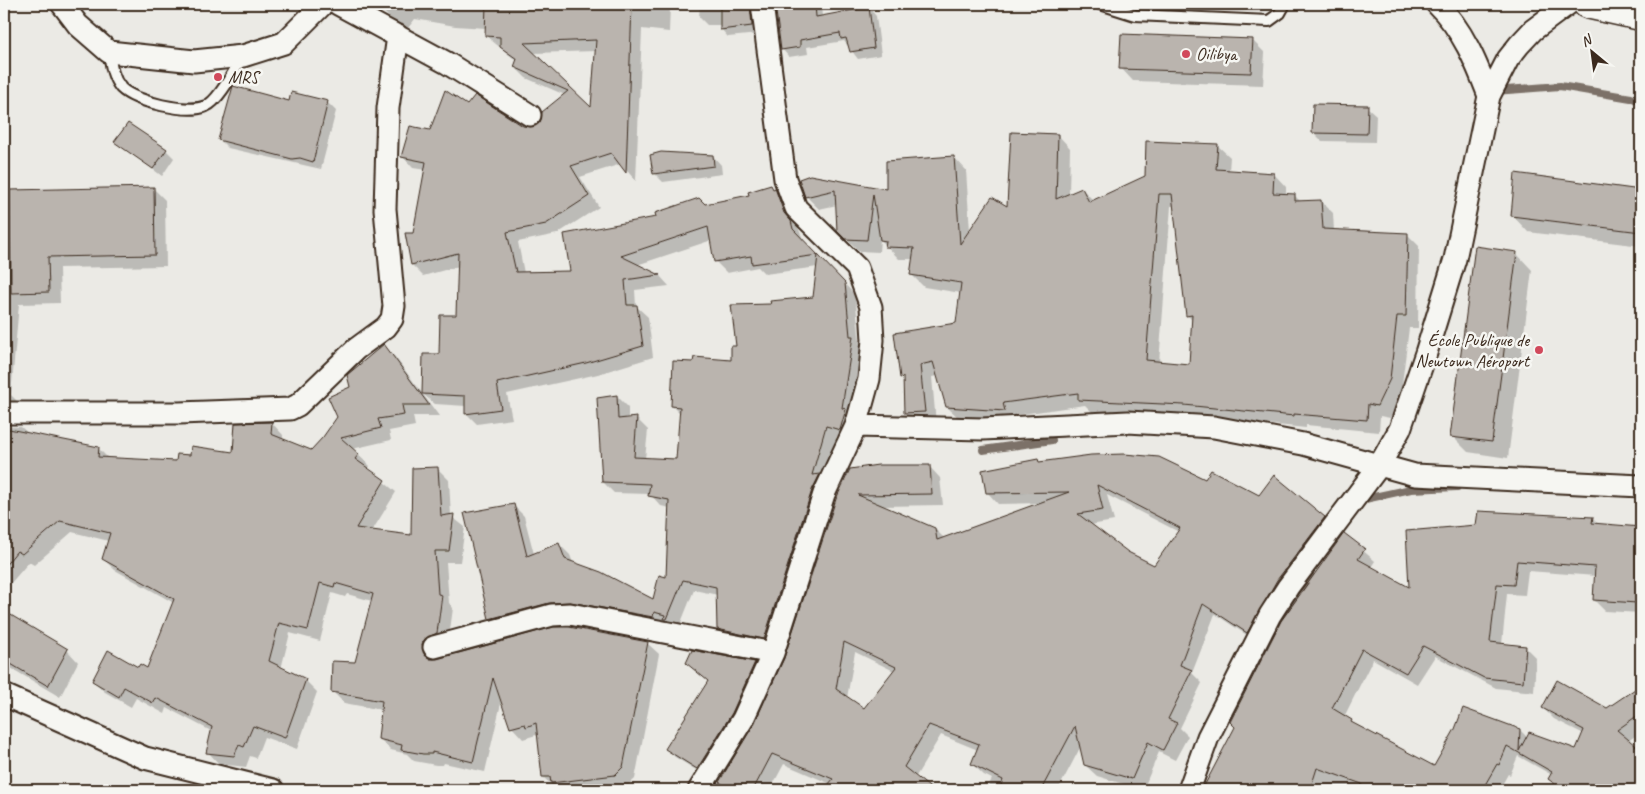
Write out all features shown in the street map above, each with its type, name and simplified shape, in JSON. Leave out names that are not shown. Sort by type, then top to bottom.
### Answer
[{"type":"main road","points":[[1587,4],[1641,16]]},
{"type":"street","points":[[62,4],[78,25],[109,52],[194,61],[243,56],[284,43],[323,4]]},
{"type":"street","points":[[338,4],[447,62],[530,115]]},
{"type":"street","points":[[699,790],[743,719],[773,653],[824,494],[856,426],[869,379],[873,340],[871,307],[857,268],[796,208],[785,179],[762,4]]},
{"type":"street","points":[[1437,4],[1461,33],[1474,57],[1489,96]]},
{"type":"street","points":[[1189,790],[1208,737],[1270,615],[1288,587],[1379,466],[1400,428],[1426,353],[1455,259],[1489,96],[1508,59],[1519,45],[1533,30],[1568,4]]},
{"type":"street","points":[[4,413],[290,409],[298,405],[356,349],[386,327],[392,319],[394,306],[385,209],[388,108],[398,36]]},
{"type":"street","points":[[856,426],[983,429],[1128,422],[1214,427],[1303,444],[1379,466],[1416,474],[1452,478],[1641,486]]},
{"type":"street","points":[[434,647],[552,615],[570,614],[773,653]]},
{"type":"street","points":[[4,694],[145,758],[273,790]]},
{"type":"lane","points":[[1100,4],[1135,15],[1269,21],[1280,13],[1285,4]]},
{"type":"lane","points":[[109,52],[112,74],[122,89],[148,101],[190,110],[208,106],[224,86],[243,56]]},
{"type":"building","points":[[486,4],[632,4],[626,173],[611,153],[571,166],[589,196],[546,224],[507,232],[516,272],[570,271],[564,234],[656,217],[655,213],[699,198],[705,204],[749,195],[748,192],[771,185],[773,189],[775,188],[784,213],[791,221],[793,229],[845,283],[850,336],[853,336],[842,408],[846,409],[840,430],[826,426],[812,475],[820,474],[812,490],[764,639],[717,629],[716,587],[683,580],[667,619],[664,619],[665,615],[654,612],[653,617],[570,602],[549,603],[489,619],[464,513],[514,504],[527,556],[559,543],[565,559],[601,572],[653,599],[659,575],[666,577],[669,500],[648,496],[650,484],[602,482],[597,398],[617,395],[618,419],[637,417],[634,457],[676,459],[680,407],[671,406],[673,361],[693,362],[694,357],[731,360],[731,346],[736,346],[731,305],[771,304],[770,301],[813,297],[818,255],[752,264],[751,256],[714,262],[708,227],[621,256],[660,275],[625,280],[627,305],[637,305],[643,346],[586,363],[497,383],[501,409],[465,414],[465,396],[422,394],[423,354],[439,354],[440,315],[456,315],[458,253],[411,265],[405,233],[413,233],[426,162],[401,157],[410,126],[430,130],[445,90],[467,105],[475,95],[523,126],[530,127],[540,122],[542,112],[568,91],[514,67],[517,59],[500,47],[500,37],[485,36]],"holes":[[[596,40],[591,107],[524,43]]]},
{"type":"building","points":[[720,4],[750,4],[752,26],[720,30]]},
{"type":"building","points":[[775,4],[815,4],[816,17],[869,7],[874,48],[850,52],[846,38],[841,39],[840,33],[800,40],[800,47],[781,50]]},
{"type":"building","name":"Oilibya","points":[[1121,34],[1253,39],[1251,73],[1119,69]]},
{"type":"building","points":[[233,86],[289,101],[291,92],[328,101],[313,162],[300,158],[292,159],[218,140]]},
{"type":"building","points":[[1313,104],[1368,105],[1367,134],[1312,133]]},
{"type":"building","points":[[128,123],[167,149],[153,169],[114,142]]},
{"type":"building","points":[[1011,132],[1058,134],[1056,199],[1082,188],[1089,202],[1145,176],[1146,141],[1218,144],[1216,169],[1274,173],[1273,193],[1295,194],[1295,201],[1321,200],[1323,229],[1408,233],[1406,316],[1397,316],[1390,379],[1377,406],[1368,404],[1367,420],[1294,414],[1294,416],[1184,405],[1078,400],[1078,393],[1003,403],[1005,411],[946,407],[933,362],[920,365],[925,412],[904,413],[903,377],[900,378],[894,333],[956,323],[961,283],[910,275],[914,248],[885,247],[886,241],[880,240],[873,194],[867,240],[845,239],[837,231],[835,190],[805,197],[799,179],[810,175],[886,189],[886,161],[954,156],[960,244],[992,197],[1007,206]],"holes":[[[1159,194],[1172,194],[1186,316],[1192,315],[1189,364],[1146,360]]]},
{"type":"building","points":[[661,152],[713,155],[714,166],[653,174],[650,155]]},
{"type":"building","points":[[1515,173],[1641,190],[1641,232],[1511,216]]},
{"type":"building","points":[[154,187],[155,255],[48,257],[49,292],[11,293],[10,190]]},
{"type":"building","points":[[1475,246],[1517,252],[1492,442],[1450,437]]},
{"type":"building","points":[[384,344],[429,405],[402,405],[404,415],[378,419],[381,428],[341,438],[359,454],[355,459],[385,480],[356,528],[411,535],[412,468],[438,467],[441,516],[454,514],[449,551],[435,551],[438,594],[442,595],[437,633],[426,638],[422,644],[425,655],[430,659],[437,659],[554,627],[569,627],[648,642],[623,767],[615,775],[551,783],[550,777],[542,777],[536,723],[526,727],[525,724],[510,728],[493,678],[473,762],[432,752],[432,754],[423,754],[401,750],[402,745],[378,739],[382,701],[331,692],[332,661],[355,662],[373,594],[335,583],[334,587],[320,583],[308,630],[279,623],[269,661],[306,679],[285,738],[253,726],[244,747],[239,745],[234,756],[206,753],[212,727],[156,698],[153,703],[124,687],[119,697],[92,681],[108,650],[138,667],[140,664],[147,668],[174,599],[102,559],[110,533],[60,521],[22,554],[17,551],[4,567],[4,428],[99,447],[98,457],[176,461],[177,454],[190,455],[191,446],[233,452],[235,423],[272,422],[271,434],[311,450],[337,417],[328,397],[350,387],[347,375]]},
{"type":"building","points":[[1124,454],[1159,457],[1205,479],[1211,470],[1259,495],[1274,475],[1325,517],[1277,580],[1247,633],[1203,604],[1180,665],[1192,670],[1168,719],[1177,723],[1163,750],[1148,742],[1132,779],[1084,765],[1075,726],[1041,790],[999,790],[1003,780],[971,764],[979,744],[929,725],[904,767],[933,790],[824,790],[833,779],[772,754],[753,790],[732,790],[719,782],[754,724],[784,658],[836,499],[850,469],[878,465],[930,465],[932,494],[858,495],[935,528],[937,540],[1069,492],[986,493],[982,470],[1038,459],[1039,462],[1091,455]],"holes":[[[1097,485],[1180,528],[1154,565],[1128,552],[1078,514],[1103,510]],[[844,642],[896,667],[864,708],[836,689]]]},
{"type":"building","points":[[1478,511],[1593,517],[1592,523],[1641,527],[1637,603],[1593,600],[1595,567],[1517,561],[1514,585],[1497,584],[1490,642],[1526,646],[1523,682],[1484,678],[1423,646],[1406,673],[1362,649],[1332,708],[1352,720],[1351,722],[1434,766],[1455,729],[1463,708],[1520,729],[1519,751],[1529,732],[1576,749],[1584,730],[1542,708],[1557,680],[1607,708],[1641,685],[1641,713],[1617,730],[1641,750],[1641,780],[1634,790],[1563,790],[1548,779],[1552,772],[1507,746],[1499,765],[1497,764],[1482,790],[1360,790],[1362,784],[1317,768],[1310,790],[1202,790],[1235,727],[1230,722],[1281,621],[1344,533],[1365,549],[1358,559],[1409,587],[1406,531],[1476,525]]},
{"type":"building","points":[[4,611],[68,649],[48,686],[4,660]]},
{"type":"building","points":[[692,650],[755,662],[732,713],[697,769],[665,749],[708,681],[686,663]]},
{"type":"waterway","points":[[1494,91],[1560,86],[1631,98]]},
{"type":"waterway","points":[[1635,99],[1641,100]]},
{"type":"waterway","points":[[983,450],[1052,440]]},
{"type":"waterway","points":[[1365,499],[1411,489],[1457,487]]},
{"type":"waterway","points":[[1271,634],[1310,574]]},
{"type":"place","name":"Oilibya","points":[[1186,54]]},
{"type":"place","name":"MRS","points":[[218,77]]},
{"type":"place","name":"École Publique de Newtown Aéroport","points":[[1539,350]]}]
